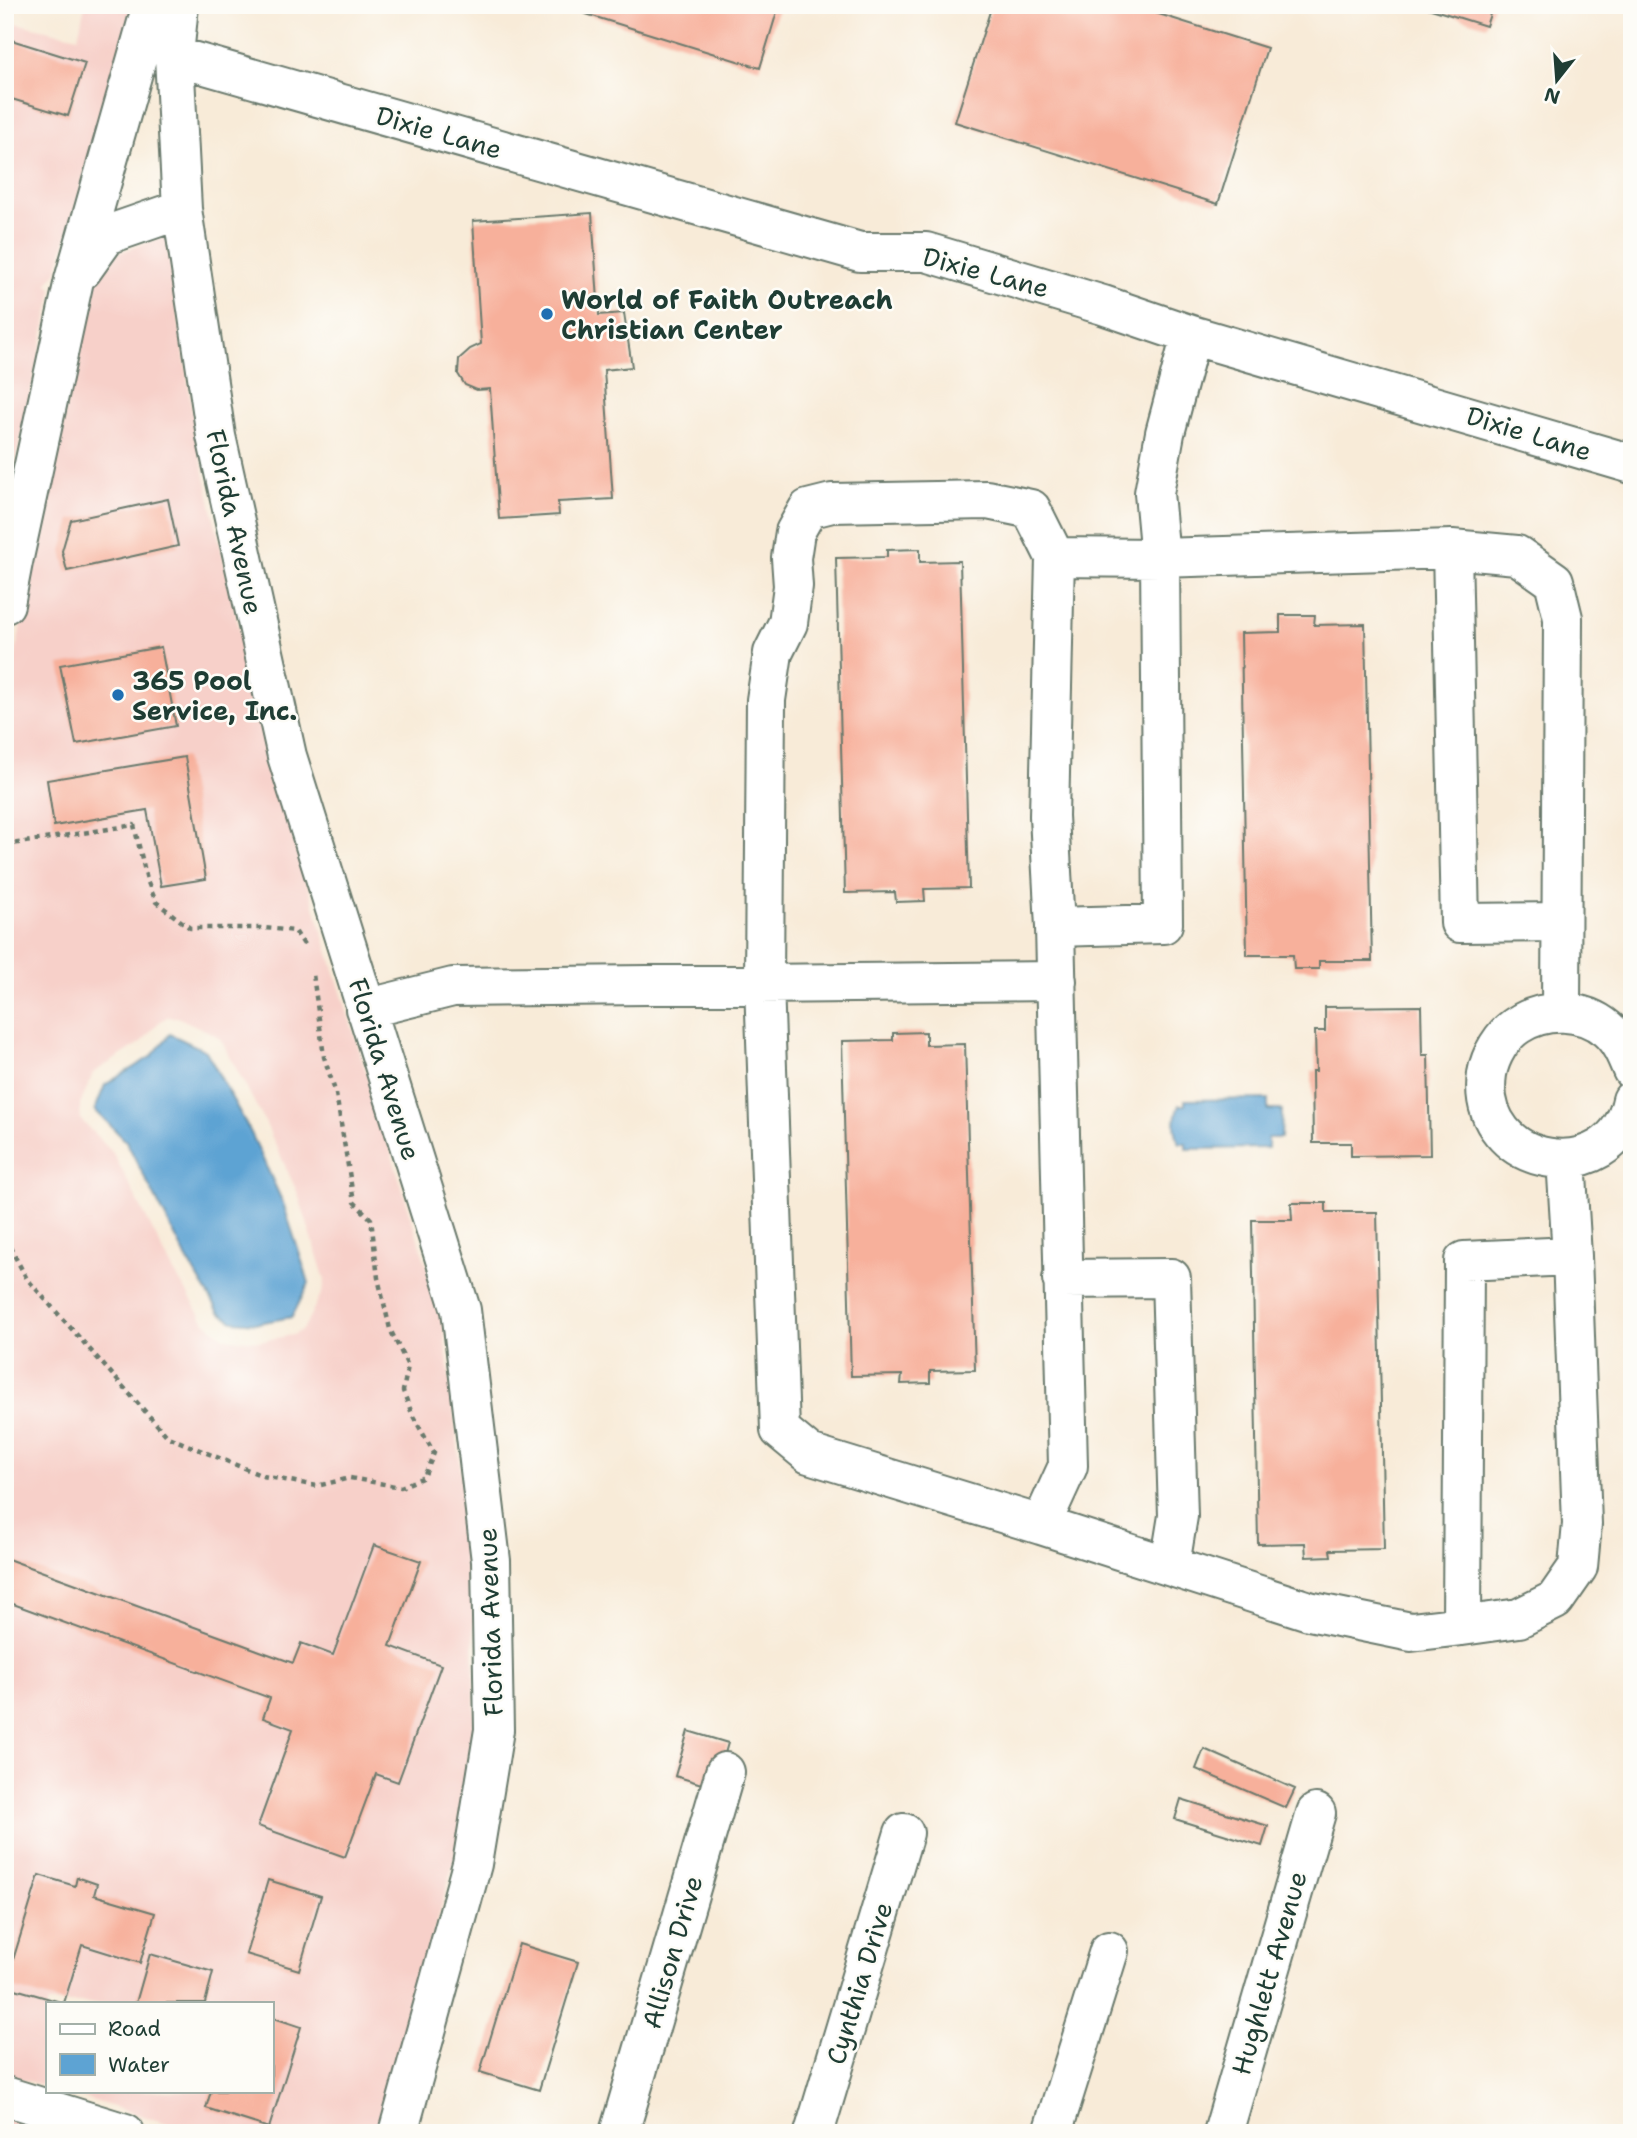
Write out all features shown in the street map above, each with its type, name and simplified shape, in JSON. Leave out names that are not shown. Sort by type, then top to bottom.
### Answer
[{"type":"street","points":[[5,604],[9,560],[75,280],[152,5]]},
{"type":"street","name":"Florida Avenue","points":[[179,5],[174,56],[182,209],[214,428],[284,743],[461,1310],[491,1561],[494,1730],[486,1784],[472,1864],[398,2133]]},
{"type":"street","name":"Dixie Lane","points":[[174,56],[860,252],[926,252],[1103,305],[1191,335],[1632,464]]},
{"type":"street","points":[[75,280],[107,234],[182,209]]},
{"type":"street","points":[[1055,927],[1163,924],[1160,558],[1154,493],[1165,433],[1191,335]]},
{"type":"street","points":[[1041,1525],[1068,1465],[1057,981],[1049,816],[1055,557],[1031,509],[987,500],[832,503],[808,509],[795,532],[791,558],[793,586],[788,623],[773,653],[766,700],[764,984],[780,1430],[808,1454],[1170,1565],[1309,1611],[1411,1632],[1519,1618],[1555,1600],[1578,1567],[1581,1524],[1566,1159]]},
{"type":"street","points":[[1452,549],[1460,923],[1560,922]]},
{"type":"street","points":[[1055,557],[1160,558],[1452,549],[1517,555],[1554,581],[1563,618],[1561,1012]]},
{"type":"street","points":[[365,1009],[453,987],[1057,981]]},
{"type":"street","points":[[1631,1106],[1621,1128],[1606,1144],[1587,1154],[1566,1159],[1542,1158],[1520,1148],[1502,1132],[1490,1112],[1485,1088],[1489,1065],[1499,1043],[1516,1026],[1537,1016],[1561,1012],[1585,1016],[1607,1029],[1623,1048],[1632,1070]]},
{"type":"street","points":[[1462,1626],[1464,1261],[1572,1256]]},
{"type":"street","points":[[1062,1279],[1171,1278],[1178,1516],[1170,1565]]},
{"type":"street","name":"Allison Drive","points":[[619,2133],[725,1772]]},
{"type":"street","name":"Hughlett Avenue","points":[[1223,2133],[1316,1813]]},
{"type":"street","name":"Cynthia Drive","points":[[814,2133],[904,1833]]},
{"type":"street","points":[[1052,2133],[1108,1951]]},
{"type":"street","points":[[5,2096],[125,2133]]},
{"type":"path","points":[[5,845],[134,825],[147,880],[156,902],[190,928],[265,928],[295,931],[310,955]]},
{"type":"path","points":[[5,1238],[27,1279],[168,1437],[263,1475],[317,1486],[350,1478],[401,1487],[424,1477],[434,1453],[413,1416],[403,1391],[408,1366],[390,1329],[378,1278],[371,1219],[354,1202],[337,1094],[324,1057],[312,968]]},
{"type":"shaded area","points":[[85,5],[133,5],[57,271],[47,284],[52,288],[52,296],[5,508],[5,21],[78,37]]},
{"type":"shaded area","points":[[166,236],[197,442],[269,761],[442,1316],[472,1564],[475,1729],[454,1861],[378,2133],[199,2133],[64,2092],[273,2092],[273,2002],[46,2002],[46,2087],[5,2074],[5,716],[31,566],[37,547],[35,546],[92,288],[118,253]],"holes":[[[167,1017],[177,1017],[221,1040],[266,1124],[298,1194],[325,1280],[323,1290],[306,1324],[293,1335],[260,1341],[231,1339],[224,1337],[205,1322],[173,1270],[113,1153],[81,1120],[80,1105],[93,1073],[142,1042],[158,1023]]]},
{"type":"shaded area","points":[[5,2118],[52,2133],[5,2133]]},
{"type":"water","points":[[170,1034],[206,1051],[251,1133],[283,1203],[309,1283],[292,1317],[258,1323],[233,1321],[219,1312],[187,1259],[126,1141],[95,1110],[105,1085],[152,1056]]},
{"type":"water","points":[[1268,1099],[1268,1110],[1282,1110],[1281,1138],[1268,1138],[1268,1148],[1186,1149],[1186,1143],[1180,1143],[1175,1129],[1176,1115],[1179,1105],[1185,1105],[1185,1100]]},
{"type":"building","points":[[557,5],[779,5],[760,68]]},
{"type":"building","points":[[992,5],[1130,5],[1267,48],[1218,204],[955,122]]},
{"type":"building","points":[[1429,5],[1493,5],[1486,26],[1428,8]]},
{"type":"building","points":[[5,38],[85,63],[68,116],[5,97]]},
{"type":"building","points":[[592,213],[599,315],[624,313],[632,367],[604,370],[613,499],[558,502],[559,515],[499,519],[490,389],[477,390],[465,385],[458,374],[459,359],[481,344],[473,221]]},
{"type":"building","points":[[168,499],[178,546],[67,571],[62,551],[71,520]]},
{"type":"building","points":[[920,549],[920,562],[960,561],[969,888],[924,889],[925,901],[896,902],[895,892],[845,893],[836,558],[887,557],[887,550]]},
{"type":"building","points":[[1280,615],[1315,615],[1314,625],[1365,624],[1372,961],[1319,961],[1319,969],[1294,969],[1293,955],[1247,955],[1241,633],[1280,632]]},
{"type":"building","name":"365 Pool Service, Inc.","points":[[161,647],[176,726],[76,744],[60,665]]},
{"type":"building","points":[[185,757],[206,879],[161,886],[147,810],[54,826],[47,780]]},
{"type":"building","points":[[1421,1006],[1422,1055],[1428,1055],[1430,1155],[1351,1156],[1351,1143],[1313,1143],[1312,1071],[1316,1071],[1315,1031],[1325,1031],[1325,1007]]},
{"type":"building","points":[[926,1032],[926,1045],[965,1044],[975,1370],[930,1371],[930,1383],[901,1384],[902,1375],[851,1376],[842,1041],[893,1040],[893,1033]]},
{"type":"building","points":[[1291,1203],[1326,1203],[1326,1212],[1377,1212],[1384,1549],[1330,1550],[1331,1556],[1306,1557],[1305,1543],[1258,1544],[1252,1220],[1292,1220]]},
{"type":"building","points":[[374,1545],[421,1561],[390,1646],[441,1665],[398,1782],[376,1774],[345,1857],[258,1826],[293,1729],[263,1718],[270,1698],[5,1601],[5,1558],[293,1663],[301,1643],[333,1655]]},
{"type":"building","points":[[688,1731],[728,1743],[715,1788],[675,1776]]},
{"type":"building","points":[[1204,1749],[1295,1789],[1286,1808],[1196,1769]]},
{"type":"building","points":[[1181,1799],[1268,1826],[1262,1846],[1175,1819]]},
{"type":"building","points":[[39,1875],[75,1886],[77,1877],[97,1884],[94,1895],[155,1913],[140,1963],[82,1945],[64,2002],[5,1986]]},
{"type":"building","points":[[268,1880],[321,1896],[299,1970],[246,1954]]},
{"type":"building","points":[[519,1944],[578,1962],[539,2090],[480,2072]]},
{"type":"building","points":[[150,1954],[213,1972],[205,2002],[136,2002]]},
{"type":"building","points":[[273,2018],[301,2027],[269,2128],[206,2108],[211,2092],[273,2092]]},
{"type":"place","name":"World of Faith Outreach Christian Center","points":[[547,314]]},
{"type":"place","name":"365 Pool Service, Inc.","points":[[118,695]]}]
